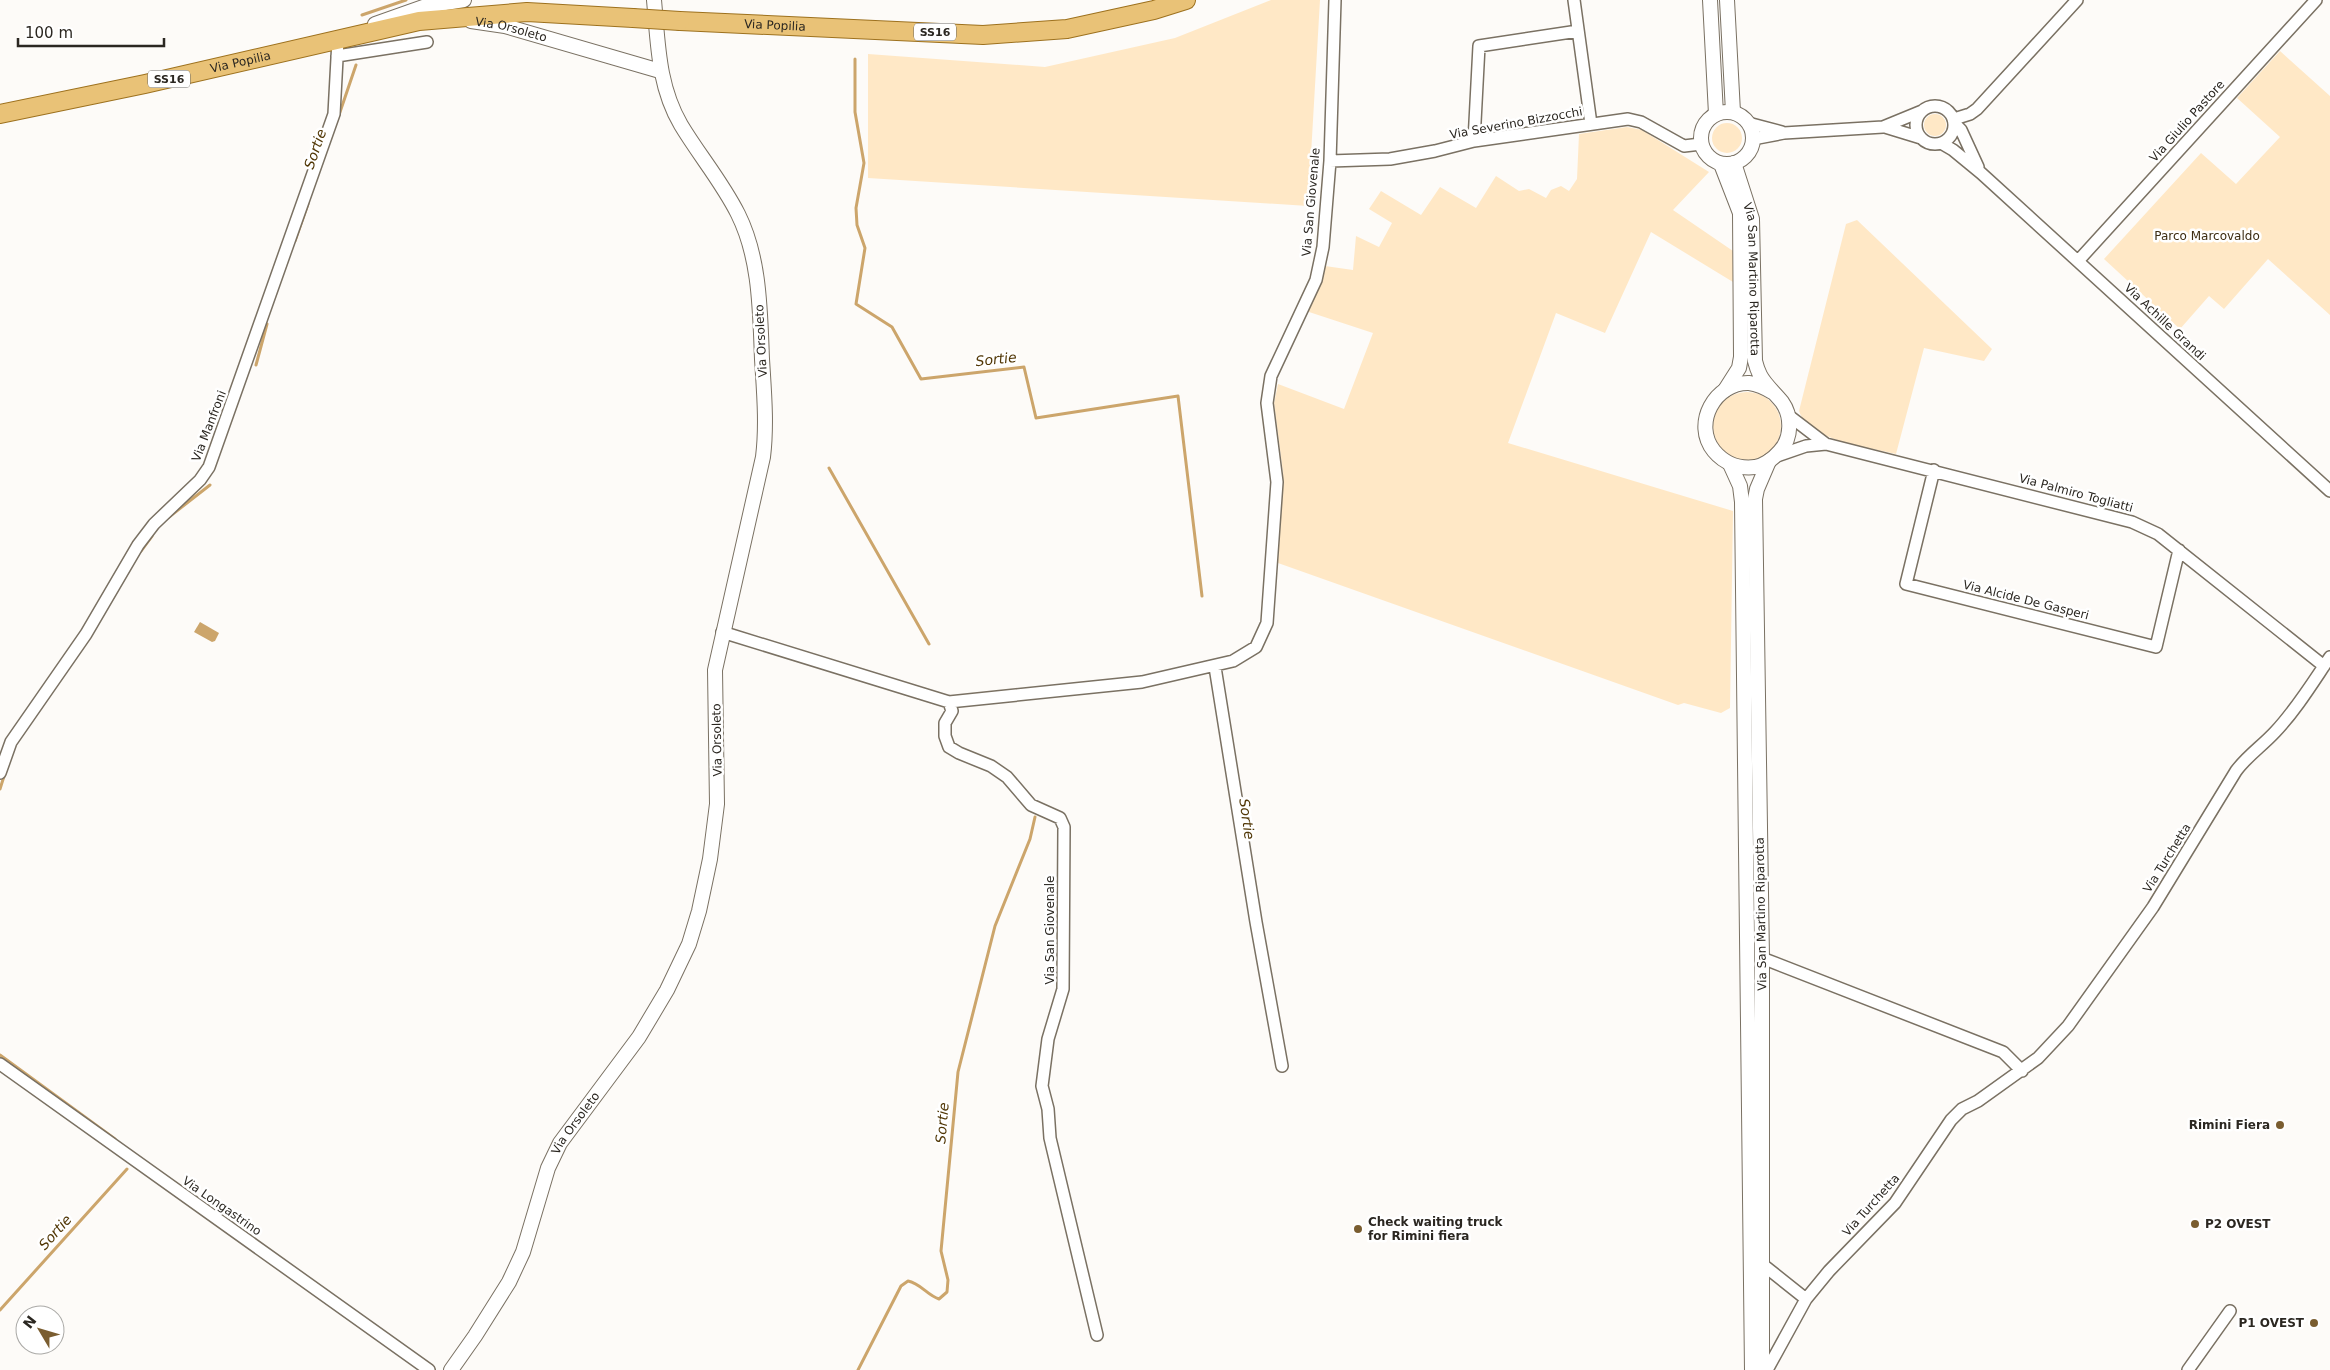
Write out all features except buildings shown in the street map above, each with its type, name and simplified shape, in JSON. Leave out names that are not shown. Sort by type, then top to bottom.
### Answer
[{"type":"main road","name":"Via Popilia","points":[[0,114],[145,84],[337,48],[363,34],[448,18],[527,12],[680,21],[983,34],[1067,29],[1154,10],[1186,0]]},
{"type":"street","name":"Via Popilia","points":[[363,34],[374,24],[426,6],[464,0]]},
{"type":"street","name":"Via Orsoleto","points":[[451,1370],[476,1336],[516,1267],[523,1252],[548,1168],[560,1142],[639,1037],[667,990],[689,944],[700,911],[710,859],[718,804],[715,670],[722,632],[763,457],[766,430],[758,287],[749,239],[738,214],[680,123],[660,71],[654,0]]},
{"type":"street","name":"Via San Giovenale","points":[[722,632],[950,702],[1142,682],[1215,667],[1233,661],[1256,647],[1267,622],[1277,482],[1267,403],[1271,376],[1316,280],[1323,247],[1330,161],[1335,0]]},
{"type":"street","points":[[1574,0],[1591,124]]},
{"type":"street","points":[[1710,0],[1716,114]]},
{"type":"street","points":[[1726,0],[1733,112]]},
{"type":"street","points":[[1941,143],[1950,138],[1954,121],[1977,109],[2078,0]]},
{"type":"street","name":"Via Giulio Pastore","points":[[2078,261],[2312,2]]},
{"type":"street","name":"Via Orsoleto","points":[[448,18],[505,26],[660,71]]},
{"type":"street","points":[[1474,141],[1479,46],[1578,31]]},
{"type":"street","name":"Via Popilia","points":[[337,48],[427,42]]},
{"type":"street","name":"Via Manfroni","points":[[0,773],[11,742],[86,634],[110,588],[138,545],[164,513],[200,480],[209,467],[334,114],[337,48]]},
{"type":"street","name":"Via Achille Grandi","points":[[1753,139],[1784,133],[1883,127],[1938,106],[1948,110],[1961,130],[1981,173]]},
{"type":"street","points":[[1726,111],[1733,112],[1748,123],[1753,139],[1747,154],[1728,163],[1708,157],[1701,144],[1703,126],[1716,114],[1726,111]]},
{"type":"street","points":[[1921,138],[1916,127],[1916,121],[1922,111]]},
{"type":"street","name":"Via Severino Bizzocchi","points":[[1330,161],[1390,158],[1436,151],[1474,141],[1628,119],[1641,122],[1684,146],[1701,144]]},
{"type":"street","name":"Via Achille Grandi","points":[[1748,123],[1784,133]]},
{"type":"street","name":"Via Achille Grandi","points":[[1883,127],[1921,138],[1930,143],[1941,143],[1953,150],[1981,173],[2330,492]]},
{"type":"street","name":"Via San Martino Riparotta","points":[[1724,390],[1739,368],[1741,357],[1740,213],[1728,163]]},
{"type":"street","name":"Via San Martino Riparotta","points":[[1728,163],[1752,219],[1755,361],[1760,376],[1774,393]]},
{"type":"street","points":[[1772,460],[1782,449],[1787,438],[1788,415],[1783,403],[1774,393],[1762,386],[1736,385],[1724,390],[1708,410],[1705,422],[1706,435],[1711,447],[1719,457],[1730,464],[1750,467],[1772,460],[1806,446],[1826,444]]},
{"type":"street","name":"Via Palmiro Togliatti","points":[[1788,415],[1826,444],[2132,522],[2158,534],[2327,662]]},
{"type":"street","name":"Via San Martino Riparotta","points":[[1762,1370],[1762,958],[1755,499],[1757,489],[1772,460]]},
{"type":"street","name":"Via San Martino Riparotta","points":[[1730,464],[1740,486],[1742,502],[1752,1370]]},
{"type":"street","name":"Via Alcide De Gasperi","points":[[1934,470],[1906,584],[2156,647],[2179,550]]},
{"type":"street","name":"Via Turchetta","points":[[1767,1370],[1806,1299],[1829,1271],[1894,1202],[1951,1120],[1962,1108],[1978,1101],[2022,1071],[2038,1058],[2068,1026],[2153,907],[2236,771],[2274,733],[2327,662]]},
{"type":"street","points":[[1215,667],[1256,922],[1282,1066]]},
{"type":"street","name":"Via San Giovenale","points":[[950,702],[952,711],[945,723],[945,736],[949,747],[991,766],[1007,777],[1031,805],[1060,818],[1064,827],[1063,989],[1048,1040],[1042,1086],[1048,1109],[1050,1138],[1097,1335]]},
{"type":"street","points":[[1762,958],[2003,1052],[2022,1071]]},
{"type":"street","name":"Via Longastrino","points":[[0,1064],[429,1370]]},
{"type":"street","points":[[1762,1264],[1806,1299]]},
{"type":"street","points":[[2188,1370],[2230,1311]]},
{"type":"green space","points":[[1271,0],[1320,0],[1308,206],[868,178],[868,54],[1045,67],[1175,38]]},
{"type":"green space","name":"Parco Marcovaldo","points":[[2280,51],[2330,96],[2330,315],[2268,259],[2224,309],[2209,296],[2180,329],[2104,259],[2201,153],[2236,184],[2280,137],[2237,98]]},
{"type":"green space","points":[[1935,114],[1943,117],[1946,125],[1943,133],[1935,136],[1927,133],[1924,125],[1927,117]]},
{"type":"green space","points":[[1727,123],[1738,127],[1742,138],[1738,149],[1727,153],[1716,149],[1712,138],[1716,127]]},
{"type":"green space","points":[[1627,127],[1642,130],[1709,172],[1673,210],[1733,251],[1733,282],[1651,232],[1605,333],[1556,313],[1508,443],[1733,511],[1730,708],[1721,713],[1684,703],[1678,705],[1278,563],[1283,473],[1274,403],[1278,384],[1344,409],[1373,333],[1306,311],[1325,266],[1353,270],[1356,236],[1379,247],[1392,223],[1369,209],[1381,191],[1421,215],[1440,187],[1476,208],[1496,176],[1519,191],[1529,189],[1546,198],[1551,190],[1561,186],[1569,191],[1577,179],[1579,134]]},
{"type":"green space","points":[[1857,220],[1992,349],[1984,361],[1924,348],[1896,454],[1827,436],[1814,429],[1805,421],[1799,411],[1846,224]]},
{"type":"green space","points":[[1747,392],[1760,395],[1771,402],[1778,413],[1781,426],[1778,439],[1771,450],[1760,457],[1747,460],[1734,457],[1723,450],[1716,439],[1713,426],[1716,413],[1723,402],[1734,395]]},
{"type":"shaded area","points":[[200,622],[219,633],[215,641],[212,642],[194,632]]},
{"type":"waterway","name":"Sortie","points":[[362,15],[406,0]]},
{"type":"waterway","name":"Sortie","points":[[855,59],[855,112],[864,163],[856,208],[857,225],[865,248],[856,304],[892,327],[921,379],[1024,367],[1036,418],[1178,396],[1202,596]]},
{"type":"waterway","name":"Sortie","points":[[339,115],[356,65]]},
{"type":"waterway","name":"Sortie","points":[[295,241],[308,204]]},
{"type":"waterway","name":"Sortie","points":[[256,365],[267,324]]},
{"type":"waterway","name":"Sortie","points":[[829,468],[929,644]]},
{"type":"waterway","name":"Sortie","points":[[169,517],[210,485]]},
{"type":"waterway","name":"Sortie","points":[[141,551],[152,536]]},
{"type":"waterway","name":"Sortie","points":[[0,789],[5,773]]},
{"type":"waterway","name":"Sortie","points":[[858,1370],[901,1286],[908,1281],[912,1282],[939,1299],[947,1292],[948,1280],[941,1251],[958,1072],[995,926],[1030,839],[1035,817]]},
{"type":"waterway","name":"Sortie","points":[[0,1055],[115,1139]]},
{"type":"waterway","name":"Sortie","points":[[0,1310],[127,1169]]},
{"type":"place","name":"Rimini Fiera","points":[[2280,1125]]},
{"type":"place","name":"P2 OVEST","points":[[2195,1224]]},
{"type":"place","name":"Check waiting truck for Rimini fiera","points":[[1358,1229]]},
{"type":"place","name":"P1 OVEST","points":[[2314,1323]]}]
